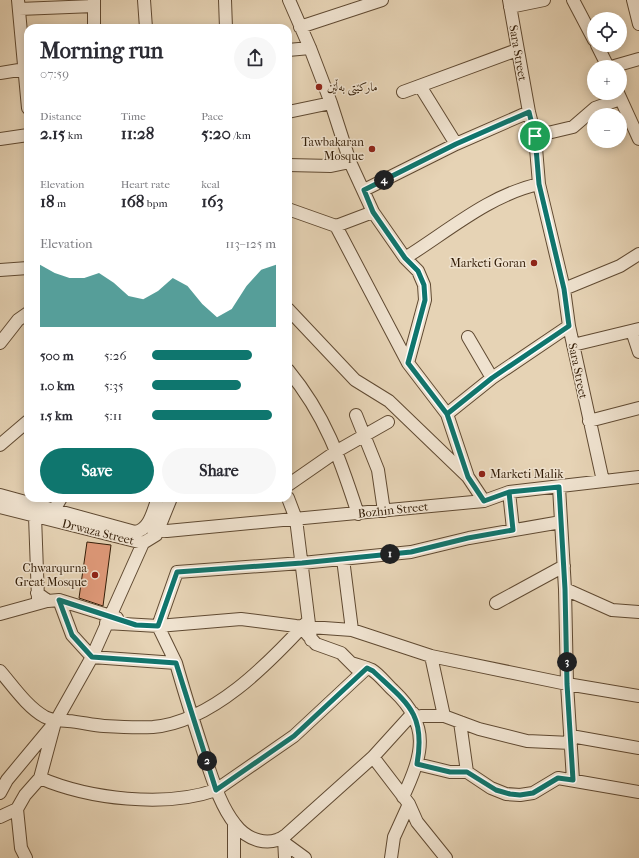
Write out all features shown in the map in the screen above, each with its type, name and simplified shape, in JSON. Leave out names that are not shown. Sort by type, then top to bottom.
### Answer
[{"type":"street","points":[[144,0],[146,24]]},
{"type":"street","points":[[225,0],[226,24]]},
{"type":"street","points":[[289,0],[310,48],[331,103],[350,162],[373,212],[405,258],[418,271],[424,285],[425,300],[408,363]]},
{"type":"street","points":[[300,27],[382,0]]},
{"type":"street","points":[[509,4],[544,0]]},
{"type":"street","points":[[573,0],[587,27]]},
{"type":"street","points":[[633,0],[639,24]]},
{"type":"street","points":[[24,56],[18,5],[94,3],[94,24]]},
{"type":"street","name":"Sara Street","points":[[509,4],[529,112],[535,136],[539,184],[564,289],[569,326],[603,481]]},
{"type":"street","points":[[292,50],[310,48]]},
{"type":"street","points":[[403,92],[517,50]]},
{"type":"street","points":[[627,62],[639,59]]},
{"type":"street","points":[[0,73],[24,64]]},
{"type":"street","points":[[420,86],[456,144]]},
{"type":"street","points":[[535,136],[572,128],[595,108],[611,100]]},
{"type":"street","points":[[621,100],[639,139]]},
{"type":"street","points":[[292,111],[331,103]]},
{"type":"street","points":[[364,190],[456,144],[529,112]]},
{"type":"street","points":[[0,139],[24,136]]},
{"type":"street","points":[[292,165],[331,166],[350,162]]},
{"type":"street","points":[[405,258],[453,226],[512,191],[539,184]]},
{"type":"street","points":[[292,210],[336,226],[373,212]]},
{"type":"street","points":[[336,226],[408,363],[447,414],[468,477]]},
{"type":"street","points":[[564,289],[620,266],[639,254]]},
{"type":"street","points":[[620,266],[639,262]]},
{"type":"street","points":[[0,270],[24,268]]},
{"type":"street","points":[[292,313],[355,380],[389,401],[468,477],[484,501]]},
{"type":"street","points":[[0,343],[18,320],[24,316]]},
{"type":"street","points":[[447,414],[492,378],[569,326]]},
{"type":"street","points":[[573,345],[636,330],[639,352]]},
{"type":"street","points":[[468,337],[492,378]]},
{"type":"street","points":[[292,375],[312,402],[337,451],[358,514]]},
{"type":"street","points":[[589,421],[639,408]]},
{"type":"street","points":[[356,415],[378,470],[384,511]]},
{"type":"street","points":[[292,482],[337,451],[388,422]]},
{"type":"street","points":[[0,445],[24,424]]},
{"type":"street","name":"Bozhin Street","points":[[147,526],[158,530],[358,514],[484,501],[509,492],[639,477]]},
{"type":"street","points":[[559,487],[565,589],[567,684],[573,780]]},
{"type":"street","points":[[509,492],[513,530]]},
{"type":"street","name":"Drwaza Street","points":[[0,495],[24,502]]},
{"type":"street","name":"Drwaza Street","points":[[25,502],[131,531],[140,531],[147,526],[156,502]]},
{"type":"street","points":[[54,510],[59,502]]},
{"type":"street","name":"Drwaza Street","points":[[0,507],[143,543],[153,538],[158,530],[169,502]]},
{"type":"street","points":[[290,502],[296,519],[302,563],[307,624],[311,640],[316,644],[338,651],[351,663],[364,671],[373,671],[404,700],[417,716],[419,740],[417,764],[392,844],[391,858]]},
{"type":"street","points":[[35,516],[45,599],[67,622],[72,635],[92,657],[176,663]]},
{"type":"street","points":[[561,522],[468,538],[411,552],[302,563],[177,572],[158,626],[176,663],[216,790],[234,823],[252,838],[266,842],[282,840],[372,757],[404,723],[417,716],[443,712],[460,722],[480,729],[528,741],[571,739],[639,748]]},
{"type":"street","points":[[0,817],[17,809],[25,795],[40,778],[56,722],[92,657],[143,543]]},
{"type":"street","points":[[343,559],[352,630]]},
{"type":"street","points":[[496,604],[564,566]]},
{"type":"street","points":[[565,589],[612,610],[639,612]]},
{"type":"street","points":[[0,614],[45,599],[76,605],[108,619],[136,625],[158,626],[241,619],[307,624],[352,630],[431,656],[567,684],[639,696]]},
{"type":"street","points":[[67,622],[76,605]]},
{"type":"street","points":[[0,671],[36,710],[56,722],[68,721],[100,726],[154,727],[192,717],[226,695],[257,673],[307,624]]},
{"type":"street","points":[[431,656],[443,712]]},
{"type":"street","points":[[40,778],[71,789],[114,797],[180,798],[216,790],[294,736],[364,671]]},
{"type":"street","points":[[0,793],[3,776],[56,722]]},
{"type":"street","points":[[460,722],[467,772]]},
{"type":"street","points":[[372,757],[406,800],[418,822],[446,858]]},
{"type":"street","points":[[417,764],[450,772],[467,772],[496,790],[515,795],[533,793],[558,778],[639,792]]},
{"type":"street","points":[[17,809],[21,848],[26,858]]},
{"type":"street","points":[[397,830],[418,822]]},
{"type":"street","points":[[234,823],[234,858]]},
{"type":"street","points":[[282,840],[284,858]]},
{"type":"street","points":[[282,840],[305,858]]},
{"type":"building","name":"Chwarqurna Great Mosque","points":[[87,542],[111,545],[103,606],[79,598]]},
{"type":"place","name":"مارکێتی بەڵێن","points":[[319,87]]},
{"type":"place","name":"Tawbakaran Mosque","points":[[372,149]]},
{"type":"place","name":"Marketi Goran","points":[[534,263]]},
{"type":"place","name":"Marketi Malik","points":[[482,474]]},
{"type":"place","name":"Chwarqurna Great Mosque","points":[[95,575]]},
{"type":"route","points":[[535,136],[529,112],[456,144],[364,190],[373,212],[405,258],[418,271],[424,285],[425,300],[408,363],[447,414],[458,446],[468,477],[484,501],[509,492],[559,487],[565,589],[567,684],[573,780],[558,778],[548,786],[533,793],[520,795],[510,794],[502,793],[491,788],[467,772],[450,772],[417,764],[419,732],[417,721],[413,713],[404,700],[373,671],[367,668],[294,736],[216,790],[176,663],[92,657],[72,635],[59,600],[136,625],[158,626],[177,572],[302,563],[411,552],[468,538],[513,530],[509,492],[484,501],[468,477],[447,414],[492,378],[569,326],[564,289],[539,184],[535,136]]}]
